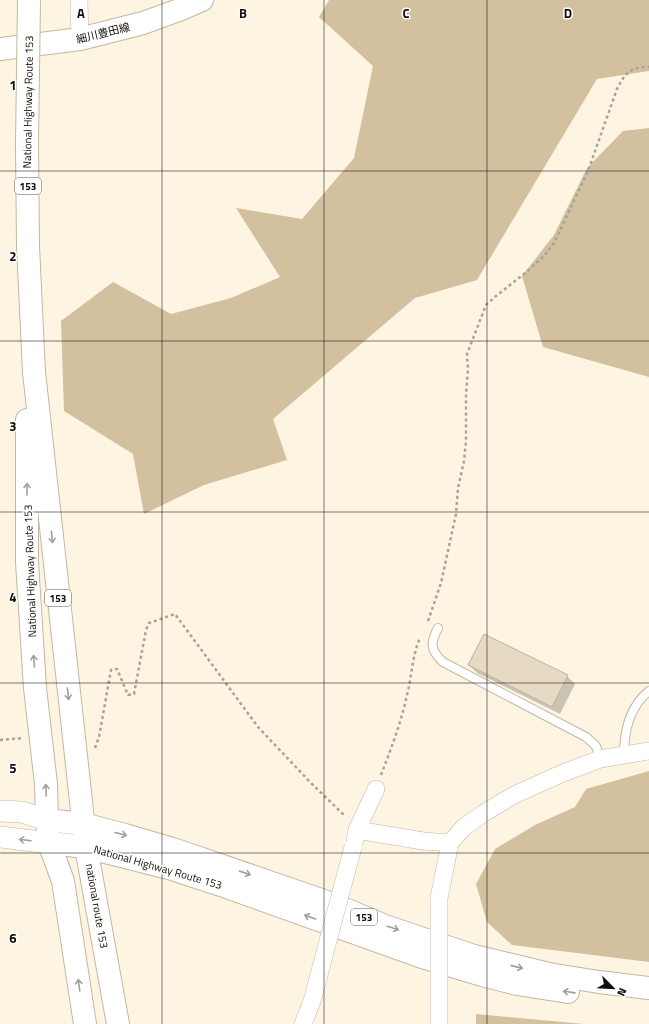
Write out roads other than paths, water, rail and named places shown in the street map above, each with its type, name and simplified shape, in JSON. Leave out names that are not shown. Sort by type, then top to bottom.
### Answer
[{"type":"main road","name":"National Highway Route 153","points":[[29,0],[27,144],[28,230],[34,372],[83,824],[125,835],[230,868],[333,904],[385,926],[474,956],[549,974],[649,988]]},
{"type":"main road","name":"細川豊田線","points":[[0,49],[80,40],[143,23],[202,0]]},
{"type":"main road","name":"National Highway Route 153","points":[[34,372],[27,422],[27,562],[36,688],[46,784],[49,843],[86,847],[169,868],[221,885],[422,957],[482,975],[517,984],[559,991],[649,1002]]},
{"type":"main road","name":"153","points":[[47,820],[83,824]]},
{"type":"main road","name":"national route 153","points":[[83,824],[118,1024]]},
{"type":"main road","name":"153","points":[[49,843],[63,881],[84,1024]]},
{"type":"street","points":[[79,0],[80,40]]},
{"type":"street","points":[[439,1024],[439,898],[450,843],[464,827],[514,795],[563,773],[600,760],[649,751]]},
{"type":"street","points":[[303,1024],[312,1002],[357,830],[376,788]]},
{"type":"street","points":[[0,811],[22,812],[47,820]]},
{"type":"street","points":[[357,830],[422,842],[450,843]]},
{"type":"street","points":[[0,837],[49,843]]},
{"type":"lane","points":[[438,628],[434,636],[432,646],[435,655],[443,662],[586,737],[596,746],[600,760]]},
{"type":"lane","points":[[624,756],[624,739],[633,708],[649,691]]}]
